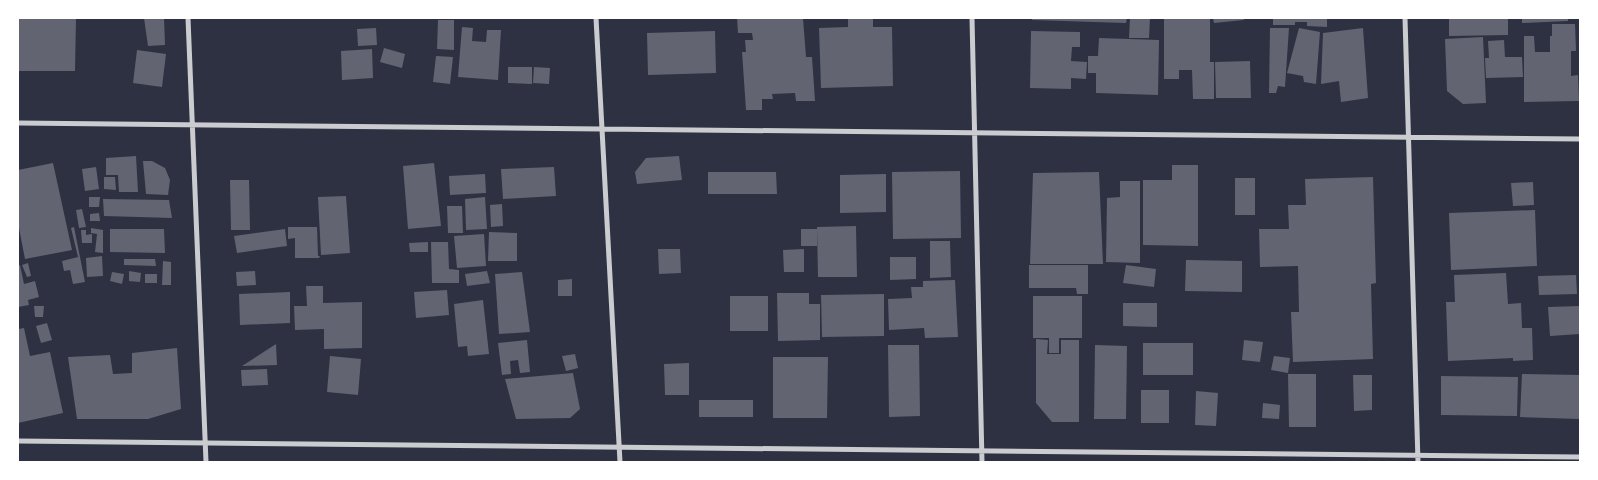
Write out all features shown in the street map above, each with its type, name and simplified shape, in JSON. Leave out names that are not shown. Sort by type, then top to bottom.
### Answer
[{"type":"street","points":[[188,18],[206,462]]},
{"type":"street","points":[[596,18],[620,462]]},
{"type":"street","points":[[972,18],[982,462]]},
{"type":"street","points":[[1405,18],[1418,462]]},
{"type":"street","points":[[18,123],[1580,139]]},
{"type":"street","points":[[18,441],[1580,456]]},
{"type":"building","points":[[144,18],[164,18],[165,45],[148,46]]},
{"type":"building","points":[[737,18],[803,18],[806,57],[812,57],[815,101],[796,101],[795,93],[772,94],[773,99],[762,99],[762,110],[746,110],[742,52],[746,52],[745,40],[753,40],[752,33],[738,33]]},
{"type":"building","points":[[1032,18],[1127,18],[1126,23],[1032,20]]},
{"type":"building","points":[[1130,18],[1150,18],[1149,38],[1129,38]]},
{"type":"building","points":[[1164,18],[1210,18],[1210,62],[1214,62],[1214,99],[1193,99],[1192,70],[1179,70],[1179,79],[1164,79]]},
{"type":"building","points":[[1213,18],[1244,18],[1244,20],[1214,23]]},
{"type":"building","points":[[1273,18],[1327,18],[1327,27],[1307,26],[1307,22],[1295,22],[1295,25],[1273,25]]},
{"type":"building","points":[[1449,18],[1508,18],[1508,35],[1449,36]]},
{"type":"building","points":[[1522,18],[1568,18],[1568,21],[1522,23]]},
{"type":"building","points":[[18,19],[76,19],[75,71],[18,71]]},
{"type":"building","points":[[848,19],[873,19],[873,27],[892,27],[893,86],[821,88],[819,28],[848,27]]},
{"type":"building","points":[[438,20],[454,20],[454,50],[437,49]]},
{"type":"building","points":[[1552,24],[1575,24],[1576,51],[1571,51],[1571,76],[1578,75],[1579,101],[1524,102],[1524,36],[1534,36],[1535,52],[1550,52]]},
{"type":"building","points":[[462,27],[473,28],[472,41],[486,42],[487,30],[501,30],[498,80],[458,77]]},
{"type":"building","points":[[376,28],[377,45],[358,46],[357,29]]},
{"type":"building","points":[[1270,28],[1289,28],[1285,87],[1278,86],[1276,93],[1269,93]]},
{"type":"building","points":[[1299,28],[1320,32],[1316,84],[1304,82],[1303,76],[1287,73]]},
{"type":"building","points":[[1363,28],[1368,98],[1341,102],[1339,81],[1321,84],[1323,33]]},
{"type":"building","points":[[715,31],[716,73],[648,75],[647,33]]},
{"type":"building","points":[[1031,31],[1080,32],[1080,47],[1072,47],[1071,61],[1087,62],[1086,79],[1071,78],[1071,89],[1030,88]]},
{"type":"building","points":[[1483,37],[1486,103],[1463,104],[1447,91],[1445,39]]},
{"type":"building","points":[[1099,38],[1159,40],[1158,95],[1096,93],[1096,73],[1088,73],[1088,56],[1098,56]]},
{"type":"building","points":[[1504,40],[1505,57],[1522,57],[1523,77],[1486,78],[1485,58],[1489,58],[1488,41]]},
{"type":"building","points":[[384,48],[405,54],[402,68],[380,62]]},
{"type":"building","points":[[372,49],[373,78],[342,80],[341,51]]},
{"type":"building","points":[[137,50],[166,54],[162,87],[133,83]]},
{"type":"building","points":[[436,56],[453,57],[450,84],[433,82]]},
{"type":"building","points":[[1250,61],[1251,98],[1216,98],[1215,62]]},
{"type":"building","points":[[508,67],[532,67],[532,84],[508,83]]},
{"type":"building","points":[[534,67],[550,68],[549,84],[533,83]]},
{"type":"building","points":[[136,156],[138,192],[119,192],[118,175],[106,175],[106,158]]},
{"type":"building","points":[[679,156],[682,180],[637,184],[635,172],[646,158]]},
{"type":"building","points":[[143,161],[152,161],[165,168],[170,180],[168,195],[146,194]]},
{"type":"building","points":[[53,163],[72,250],[25,259],[18,223],[18,170]]},
{"type":"building","points":[[434,163],[441,226],[408,229],[403,166]]},
{"type":"building","points":[[1172,165],[1198,165],[1198,246],[1143,245],[1143,180],[1172,180]]},
{"type":"building","points":[[96,167],[99,189],[85,191],[82,169]]},
{"type":"building","points":[[554,167],[556,196],[503,199],[501,169]]},
{"type":"building","points":[[960,171],[961,238],[893,239],[892,172]]},
{"type":"building","points":[[708,172],[776,172],[777,194],[708,194]]},
{"type":"building","points":[[1099,172],[1103,264],[1030,264],[1033,173]]},
{"type":"building","points":[[485,174],[486,193],[450,195],[449,176]]},
{"type":"building","points":[[886,174],[886,212],[840,213],[840,175]]},
{"type":"building","points":[[104,177],[115,177],[116,190],[104,189]]},
{"type":"building","points":[[1373,177],[1376,283],[1371,284],[1373,359],[1293,362],[1291,312],[1299,312],[1298,266],[1260,267],[1259,229],[1289,229],[1288,205],[1306,205],[1305,179]]},
{"type":"building","points":[[1235,178],[1255,178],[1255,215],[1235,215]]},
{"type":"building","points":[[230,180],[249,180],[250,230],[231,230]]},
{"type":"building","points":[[1120,181],[1140,181],[1140,263],[1106,262],[1107,198],[1120,197]]},
{"type":"building","points":[[1533,182],[1534,205],[1513,206],[1511,183]]},
{"type":"building","points":[[346,196],[350,253],[321,255],[318,197]]},
{"type":"building","points":[[89,197],[100,197],[99,207],[89,207]]},
{"type":"building","points":[[485,197],[487,229],[466,230],[465,199]]},
{"type":"building","points":[[103,199],[169,200],[172,218],[104,216]]},
{"type":"building","points":[[502,204],[503,226],[491,227],[490,205]]},
{"type":"building","points":[[447,206],[462,206],[463,233],[448,233]]},
{"type":"building","points":[[82,209],[86,227],[79,228],[76,210]]},
{"type":"building","points":[[1535,210],[1537,266],[1451,270],[1449,213]]},
{"type":"building","points":[[99,213],[100,221],[90,221],[90,214]]},
{"type":"building","points":[[856,226],[857,277],[818,277],[817,227]]},
{"type":"building","points":[[74,227],[85,282],[73,284],[70,270],[64,271],[62,261],[78,257],[71,228]]},
{"type":"building","points":[[288,227],[317,227],[319,258],[295,258],[295,238],[288,239]]},
{"type":"building","points":[[91,228],[103,230],[103,253],[95,252],[97,234],[91,233]]},
{"type":"building","points":[[110,229],[164,229],[165,253],[110,252]]},
{"type":"building","points":[[285,229],[287,246],[237,253],[234,236]]},
{"type":"building","points":[[801,229],[817,229],[817,246],[801,246]]},
{"type":"building","points":[[81,230],[86,230],[86,235],[92,234],[92,243],[82,243]]},
{"type":"building","points":[[489,232],[517,233],[517,261],[488,261]]},
{"type":"building","points":[[484,234],[486,266],[457,268],[454,236]]},
{"type":"building","points":[[930,241],[950,241],[951,277],[930,278]]},
{"type":"building","points":[[428,242],[428,252],[410,252],[409,243]]},
{"type":"building","points":[[431,242],[448,242],[449,269],[459,270],[459,283],[432,283]]},
{"type":"building","points":[[658,249],[680,249],[681,273],[659,274]]},
{"type":"building","points":[[804,249],[804,272],[784,272],[783,250]]},
{"type":"building","points":[[102,256],[103,276],[87,277],[86,258]]},
{"type":"building","points":[[890,257],[916,257],[916,279],[890,280]]},
{"type":"building","points":[[124,259],[155,259],[156,266],[124,265]]},
{"type":"building","points":[[1186,260],[1242,261],[1242,292],[1185,291]]},
{"type":"building","points":[[163,261],[171,262],[171,285],[162,285]]},
{"type":"building","points":[[28,263],[31,276],[27,277],[22,265]]},
{"type":"building","points":[[20,265],[24,284],[35,281],[39,297],[28,300],[29,305],[18,307],[18,266]]},
{"type":"building","points":[[1029,265],[1088,265],[1088,294],[1077,294],[1076,288],[1029,288]]},
{"type":"building","points":[[1126,265],[1156,269],[1154,287],[1123,283]]},
{"type":"building","points":[[129,271],[141,273],[140,282],[129,281]]},
{"type":"building","points":[[255,271],[256,285],[237,286],[236,272]]},
{"type":"building","points":[[487,271],[490,283],[467,286],[465,274]]},
{"type":"building","points":[[112,272],[124,274],[122,284],[110,281]]},
{"type":"building","points":[[522,272],[530,332],[499,334],[495,274]]},
{"type":"building","points":[[1506,273],[1508,304],[1521,303],[1522,328],[1532,328],[1533,360],[1513,361],[1513,358],[1448,361],[1446,302],[1455,302],[1454,275]]},
{"type":"building","points":[[145,274],[157,274],[157,283],[145,283]]},
{"type":"building","points":[[1576,275],[1577,294],[1539,295],[1538,276]]},
{"type":"building","points":[[572,279],[572,296],[558,296],[558,280]]},
{"type":"building","points":[[955,280],[958,337],[925,338],[924,328],[889,330],[888,299],[912,298],[911,287],[923,287],[923,281]]},
{"type":"building","points":[[306,286],[323,286],[323,303],[362,302],[362,348],[324,349],[324,329],[295,330],[294,306],[307,306]]},
{"type":"building","points":[[447,290],[449,315],[416,318],[414,292]]},
{"type":"building","points":[[290,292],[290,323],[240,325],[239,294]]},
{"type":"building","points":[[777,293],[809,293],[809,304],[820,304],[820,340],[778,341]]},
{"type":"building","points":[[884,294],[884,336],[822,337],[821,295]]},
{"type":"building","points":[[730,296],[768,296],[768,331],[730,331]]},
{"type":"building","points":[[1033,296],[1082,296],[1082,338],[1059,338],[1059,353],[1049,353],[1049,338],[1033,338]]},
{"type":"building","points":[[483,300],[489,354],[468,356],[467,346],[458,347],[454,304]]},
{"type":"building","points":[[1123,303],[1157,303],[1157,327],[1123,326]]},
{"type":"building","points":[[34,306],[44,306],[43,317],[35,317]]},
{"type":"building","points":[[1580,306],[1580,334],[1550,336],[1548,307]]},
{"type":"building","points":[[47,323],[52,340],[41,343],[36,326]]},
{"type":"building","points":[[24,328],[30,356],[50,352],[63,413],[18,423],[18,329]]},
{"type":"building","points":[[1036,339],[1048,340],[1047,354],[1061,354],[1061,340],[1079,340],[1079,422],[1052,422],[1036,403]]},
{"type":"building","points":[[527,340],[530,372],[520,373],[518,360],[510,361],[511,374],[502,375],[498,343]]},
{"type":"building","points":[[1244,340],[1263,342],[1260,362],[1242,360]]},
{"type":"building","points":[[1143,343],[1193,343],[1193,375],[1143,375]]},
{"type":"building","points":[[276,344],[277,365],[242,366]]},
{"type":"building","points":[[888,345],[919,345],[920,416],[889,417]]},
{"type":"building","points":[[1095,345],[1127,346],[1126,419],[1094,419]]},
{"type":"building","points":[[177,348],[181,409],[148,419],[77,419],[68,357],[110,355],[113,374],[132,373],[132,353]]},
{"type":"building","points":[[575,354],[578,368],[566,371],[562,356]]},
{"type":"building","points":[[330,356],[361,359],[358,395],[327,392]]},
{"type":"building","points":[[1274,356],[1290,358],[1288,373],[1271,370]]},
{"type":"building","points":[[773,357],[828,357],[827,418],[773,418]]},
{"type":"building","points":[[689,363],[689,395],[665,395],[664,364]]},
{"type":"building","points":[[267,369],[268,385],[242,386],[241,370]]},
{"type":"building","points":[[573,373],[580,409],[570,418],[516,419],[505,379]]},
{"type":"building","points":[[1288,374],[1316,374],[1316,427],[1289,427]]},
{"type":"building","points":[[1522,374],[1580,375],[1580,419],[1520,417]]},
{"type":"building","points":[[1353,375],[1372,375],[1372,410],[1354,411]]},
{"type":"building","points":[[1441,376],[1518,377],[1517,416],[1441,415]]},
{"type":"building","points":[[1141,390],[1169,390],[1169,423],[1141,423]]},
{"type":"building","points":[[1196,391],[1218,393],[1216,426],[1195,425]]},
{"type":"building","points":[[699,400],[753,400],[753,417],[699,417]]},
{"type":"building","points":[[1263,403],[1280,405],[1279,419],[1262,418]]}]
